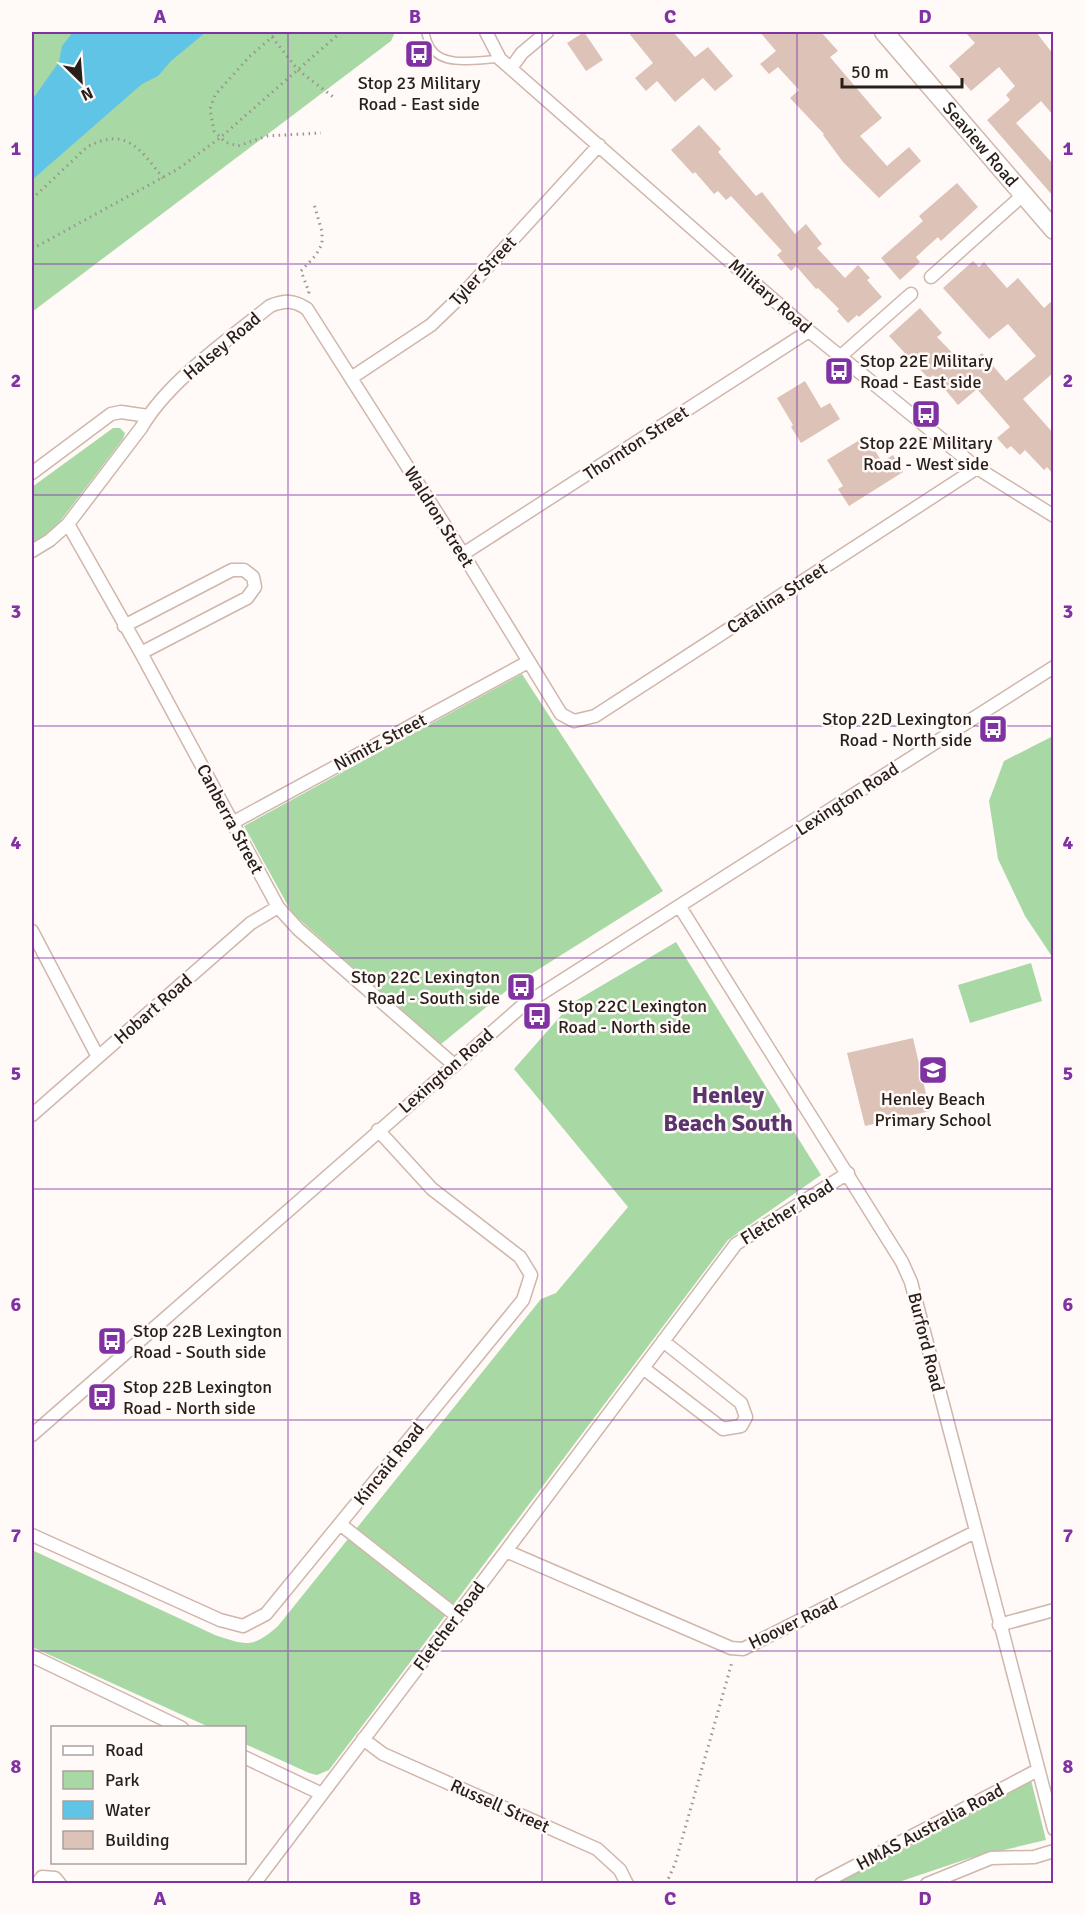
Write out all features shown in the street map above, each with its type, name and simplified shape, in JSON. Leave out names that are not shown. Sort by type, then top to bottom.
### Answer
[{"type":"main road","name":"Seaview Road","points":[[884,32],[1053,230]]},
{"type":"street","name":"Military Road","points":[[486,32],[500,59],[809,331],[977,468],[1053,516]]},
{"type":"street","points":[[510,68],[522,53],[547,32]]},
{"type":"street","name":"Tyler Street","points":[[351,378],[431,325],[461,296],[599,145]]},
{"type":"street","points":[[931,277],[1023,195]]},
{"type":"street","points":[[843,357],[842,355],[911,294]]},
{"type":"street","name":"Halsey Road","points":[[32,551],[50,540],[68,524],[148,416],[187,374],[270,306],[286,301],[304,307]]},
{"type":"street","name":"Waldron Street","points":[[304,307],[464,554],[561,714],[574,721]]},
{"type":"street","name":"Thornton Street","points":[[464,554],[809,331]]},
{"type":"street","points":[[32,473],[111,414],[121,412],[148,416]]},
{"type":"street","name":"Catalina Street","points":[[574,721],[595,716],[977,468]]},
{"type":"street","name":"Canberra Street","points":[[68,524],[141,653],[278,907],[298,928],[453,1064]]},
{"type":"street","points":[[124,626],[232,570],[244,570],[253,577],[255,587],[247,597],[141,653]]},
{"type":"street","name":"Nimitz Street","points":[[232,823],[528,662]]},
{"type":"street","name":"Lexington Road","points":[[32,1435],[453,1064],[522,1006],[1053,667]]},
{"type":"street","name":"Hobart Road","points":[[32,1115],[251,923],[278,907]]},
{"type":"street","name":"Burford Road","points":[[680,907],[902,1262],[910,1282],[1053,1829]]},
{"type":"street","points":[[32,931],[98,1057]]},
{"type":"street","name":"Kincaid Road","points":[[32,1535],[220,1620],[243,1626],[266,1614],[523,1300],[531,1275],[520,1257],[432,1189],[378,1130]]},
{"type":"street","name":"Fletcher Road","points":[[254,1884],[735,1244],[848,1173]]},
{"type":"street","points":[[643,1368],[723,1429],[741,1426],[746,1417],[741,1403],[663,1341]]},
{"type":"street","points":[[340,1524],[457,1616]]},
{"type":"street","name":"Hoover Road","points":[[506,1551],[731,1648],[743,1649],[975,1532]]},
{"type":"street","points":[[999,1625],[1053,1610]]},
{"type":"street","points":[[32,1656],[178,1726]]},
{"type":"street","name":"Russell Street","points":[[363,1739],[383,1754],[597,1850],[620,1870],[627,1884]]},
{"type":"street","points":[[246,1758],[322,1794]]},
{"type":"street","name":"HMAS Australia Road","points":[[821,1884],[1038,1770]]},
{"type":"street","points":[[927,1884],[991,1858],[1034,1857],[1053,1851]]},
{"type":"street","points":[[37,1884],[42,1877],[54,1878],[60,1884]]},
{"type":"lane","points":[[425,32],[432,50],[440,57],[453,61],[500,59]]},
{"type":"path","points":[[278,32],[249,57],[212,101],[210,118],[214,131],[225,142],[238,146],[267,136],[321,133]]},
{"type":"path","points":[[32,249],[177,169],[220,137],[342,32]]},
{"type":"path","points":[[272,37],[298,70],[336,99]]},
{"type":"path","points":[[32,199],[87,147],[110,138],[125,140],[138,147],[163,178]]},
{"type":"path","points":[[304,307],[309,292],[301,271],[320,249],[322,238],[314,204]]},
{"type":"path","points":[[666,1884],[675,1864],[736,1648]]},
{"type":"green space","points":[[32,32],[395,32],[391,41],[32,312]]},
{"type":"green space","points":[[113,428],[120,428],[125,433],[123,439],[58,524],[32,547],[32,487]]},
{"type":"green space","points":[[522,674],[663,891],[512,986],[440,1045],[292,913],[244,826]]},
{"type":"green space","points":[[1054,736],[1053,958],[1025,916],[998,859],[989,801],[1004,761]]},
{"type":"green space","points":[[676,942],[821,1175],[728,1240],[329,1770],[317,1775],[309,1773],[246,1744],[246,1726],[207,1726],[32,1647],[32,1550],[215,1635],[242,1643],[255,1642],[278,1626],[541,1299],[556,1293],[628,1207],[514,1069],[572,1003]]},
{"type":"green space","points":[[1031,963],[1042,1001],[970,1023],[958,985]]},
{"type":"green space","points":[[1031,1780],[1046,1840],[970,1858],[896,1883],[832,1884]]},
{"type":"water","points":[[73,32],[206,32],[171,61],[158,76],[142,84],[32,180],[32,100],[59,62],[62,46]]},
{"type":"building","points":[[584,32],[603,60],[586,71],[567,43]]},
{"type":"building","points":[[628,32],[673,32],[695,57],[708,47],[733,76],[715,91],[703,78],[675,102],[657,81],[646,91],[635,78],[653,63]]},
{"type":"building","points":[[760,32],[821,32],[838,51],[830,57],[882,118],[860,136],[887,166],[909,147],[921,161],[879,198],[843,162],[824,134],[790,98],[799,90],[778,67],[769,74],[760,64],[776,51]]},
{"type":"building","points":[[965,32],[1036,32],[1053,54],[1053,115],[1041,101],[1016,123],[1053,164],[1053,196],[987,120],[1010,100],[1006,95],[1015,86],[999,67],[971,91],[949,66],[975,43]]},
{"type":"building","points":[[699,125],[721,149],[718,152],[756,196],[762,192],[795,234],[806,224],[822,244],[817,248],[845,278],[858,265],[882,297],[859,317],[857,315],[848,323],[837,311],[839,309],[818,288],[816,289],[796,266],[791,271],[777,255],[782,251],[731,196],[726,200],[718,191],[714,194],[671,150]]},
{"type":"building","points":[[957,183],[978,207],[941,241],[938,237],[916,257],[920,262],[900,280],[881,258],[923,221],[919,216]]},
{"type":"building","points":[[973,261],[979,267],[984,262],[1007,288],[1018,278],[1044,308],[1053,300],[1053,373],[1023,399],[1053,433],[1053,474],[1047,467],[1044,470],[1025,450],[1020,455],[1011,446],[1007,449],[997,438],[1010,427],[977,389],[958,405],[933,375],[929,379],[889,336],[920,308],[942,333],[937,337],[966,367],[982,353],[1006,381],[1036,356],[1008,324],[989,339],[943,288]]},
{"type":"building","points":[[805,381],[821,408],[830,403],[840,419],[801,443],[777,398]]},
{"type":"building","points":[[866,436],[882,462],[893,455],[903,472],[849,506],[838,489],[843,486],[827,460]]},
{"type":"building","points":[[913,1038],[930,1111],[865,1126],[847,1053]]},
{"type":"place","name":"Stop 23 Military Road - East side","points":[[419,54]]},
{"type":"place","name":"Stop 22E Military Road - East side","points":[[839,371]]},
{"type":"place","name":"Stop 22E Military Road - West side","points":[[926,414]]},
{"type":"place","name":"Stop 22D Lexington Road - North side","points":[[993,729]]},
{"type":"place","name":"Stop 22C Lexington Road - South side","points":[[521,987]]},
{"type":"place","name":"Stop 22C Lexington Road - North side","points":[[537,1016]]},
{"type":"place","name":"Henley Beach Primary School","points":[[933,1070]]},
{"type":"place","name":"Stop 22B Lexington Road - South side","points":[[112,1341]]},
{"type":"place","name":"Stop 22B Lexington Road - North side","points":[[102,1397]]},
{"type":"district","name":"Henley Beach South","points":[[728,1109]]}]
